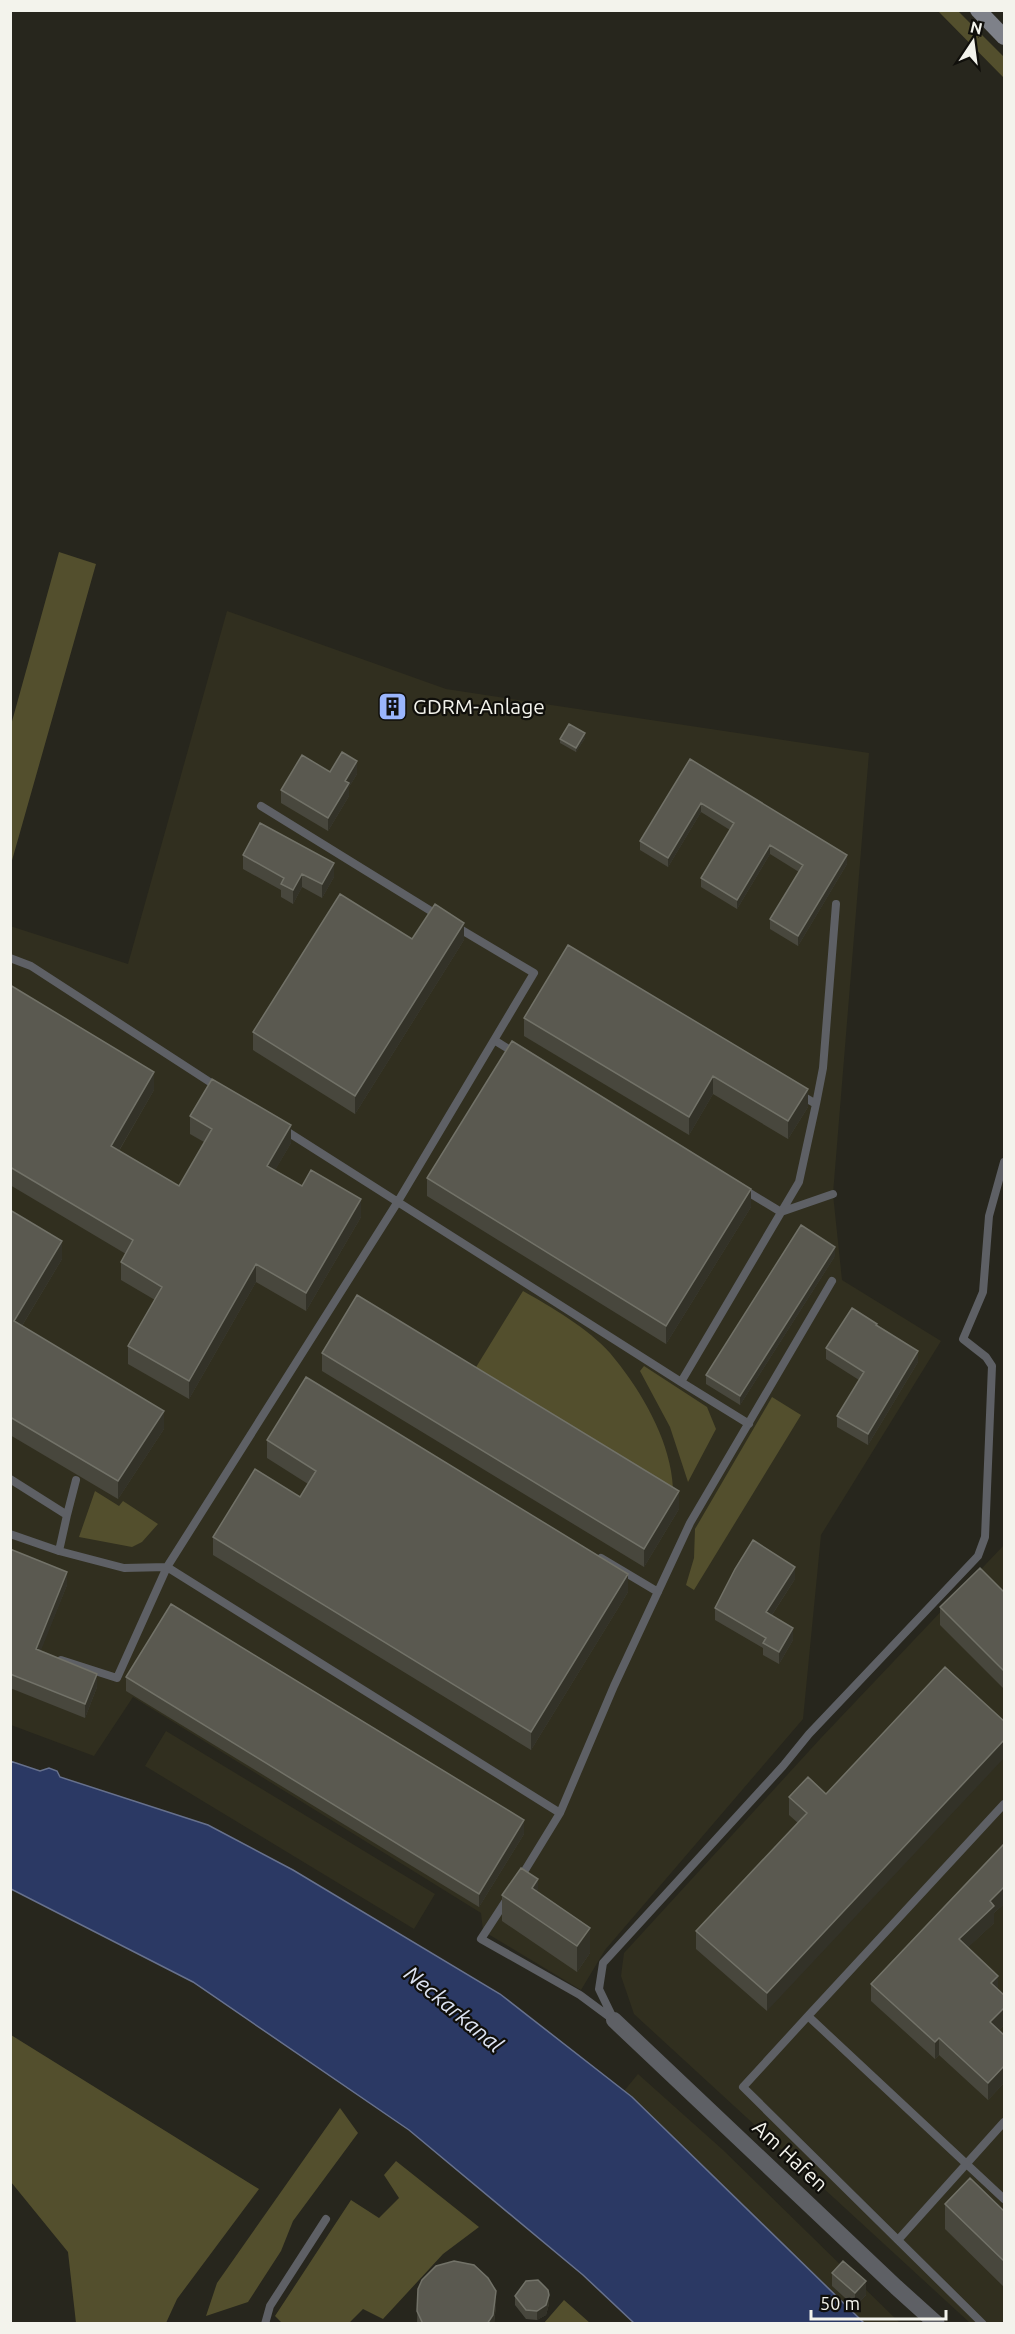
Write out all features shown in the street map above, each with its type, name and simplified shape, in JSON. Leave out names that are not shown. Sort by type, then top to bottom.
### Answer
[{"type":"main road","points":[[978,10],[1005,37]]},
{"type":"street","name":"Am Hafen","points":[[614,2020],[937,2324]]},
{"type":"lane","points":[[52,1657],[117,1678],[167,1567],[398,1203],[534,973],[261,806]]},
{"type":"lane","points":[[681,1382],[799,1182],[823,1068],[836,904]]},
{"type":"lane","points":[[10,958],[31,966],[229,1094]]},
{"type":"lane","points":[[494,1040],[525,1059]]},
{"type":"lane","points":[[787,1086],[816,1104]]},
{"type":"lane","points":[[279,1126],[749,1424]]},
{"type":"lane","name":"Am Hafen","points":[[614,2020],[599,1989],[603,1963],[783,1766],[809,1734],[978,1556],[985,1537],[993,1366],[986,1357],[963,1339],[983,1292],[989,1215],[1005,1162]]},
{"type":"lane","points":[[730,1181],[781,1212]]},
{"type":"lane","points":[[781,1212],[833,1194]]},
{"type":"lane","points":[[10,1534],[59,1551],[124,1568],[167,1567],[560,1814],[614,1686],[690,1522],[832,1281]]},
{"type":"lane","points":[[10,1479],[67,1515]]},
{"type":"lane","points":[[59,1551],[76,1480]]},
{"type":"lane","points":[[590,1551],[658,1592]]},
{"type":"lane","points":[[982,2324],[743,2087],[1005,1804]]},
{"type":"lane","name":"Am Hafen","points":[[560,1814],[482,1939],[580,1995],[614,2020]]},
{"type":"lane","points":[[808,2016],[1005,2199]]},
{"type":"lane","points":[[898,2240],[1005,2122]]},
{"type":"lane","points":[[265,2324],[270,2306],[326,2219]]},
{"type":"shaded area","points":[[938,11],[958,11],[1004,57],[1004,78]]},
{"type":"shaded area","points":[[59,552],[96,564],[11,864],[11,725]]},
{"type":"shaded area","points":[[227,611],[446,689],[869,753],[833,1194],[842,1280],[941,1341],[821,1535],[803,1719],[605,1950],[581,1990],[483,1931],[481,1913],[133,1697],[94,1756],[11,1725],[10,926],[128,964]]},
{"type":"shaded area","points":[[523,1291],[591,1335],[610,1353],[630,1379],[648,1408],[662,1439],[671,1471],[674,1504],[470,1377]]},
{"type":"shaded area","points":[[644,1366],[707,1407],[716,1429],[688,1482],[670,1427],[640,1371]]},
{"type":"shaded area","points":[[772,1397],[801,1415],[694,1590],[686,1585],[694,1558],[695,1529]]},
{"type":"shaded area","points":[[95,1491],[119,1506],[123,1501],[158,1524],[142,1542],[132,1547],[79,1537]]},
{"type":"shaded area","points":[[1004,1545],[1004,2323],[970,2323],[634,2014],[621,1976],[624,1953],[821,1738]]},
{"type":"shaded area","points":[[166,1731],[435,1894],[414,1929],[145,1766]]},
{"type":"shaded area","points":[[11,2035],[259,2189],[177,2299],[166,2323],[76,2323],[68,2252],[11,2182]]},
{"type":"shaded area","points":[[638,2074],[723,2150],[900,2323],[864,2323],[624,2091]]},
{"type":"shaded area","points":[[340,2108],[358,2133],[293,2221],[281,2251],[248,2302],[206,2316],[217,2283]]},
{"type":"shaded area","points":[[396,2161],[479,2227],[443,2254],[383,2319],[363,2309],[349,2323],[282,2323],[275,2316],[351,2200],[379,2218],[399,2198],[384,2175]]},
{"type":"shaded area","points":[[564,2300],[590,2323],[544,2323]]},
{"type":"water","name":"Neckarkanal","points":[[10,1761],[40,1771],[49,1768],[57,1771],[60,1777],[208,1825],[293,1870],[500,1994],[632,2097],[864,2323],[634,2323],[583,2275],[409,2130],[193,1982],[11,1889]]},
{"type":"building","points":[[569,724],[585,733],[576,748],[560,739]]},
{"type":"building","points":[[342,752],[357,761],[345,781],[349,783],[328,818],[281,790],[302,755],[330,772]]},
{"type":"building","points":[[690,759],[847,855],[798,936],[770,919],[803,865],[770,845],[737,900],[701,878],[734,823],[701,803],[668,858],[640,841]]},
{"type":"building","points":[[260,823],[334,863],[322,884],[302,874],[293,890],[281,884],[284,878],[243,855]]},
{"type":"building","points":[[340,894],[412,939],[435,904],[464,923],[355,1096],[253,1032]]},
{"type":"building","points":[[568,945],[808,1089],[788,1121],[713,1076],[689,1117],[524,1018]]},
{"type":"building","points":[[10,985],[154,1072],[111,1146],[179,1186],[212,1129],[190,1116],[212,1079],[291,1125],[267,1166],[302,1186],[311,1170],[361,1199],[306,1293],[256,1264],[189,1381],[128,1346],[162,1287],[121,1262],[133,1240],[10,1167]]},
{"type":"building","points":[[512,1041],[751,1189],[666,1326],[427,1178]]},
{"type":"building","points":[[10,1210],[62,1241],[14,1321],[164,1411],[118,1481],[10,1417]]},
{"type":"building","points":[[801,1225],[835,1247],[740,1396],[706,1375]]},
{"type":"building","points":[[357,1295],[679,1491],[644,1549],[322,1353]]},
{"type":"building","points":[[852,1308],[918,1351],[868,1434],[837,1416],[864,1372],[826,1348]]},
{"type":"building","points":[[306,1377],[628,1574],[531,1732],[213,1537],[255,1469],[300,1497],[316,1471],[267,1440]]},
{"type":"building","points":[[753,1540],[795,1567],[766,1612],[793,1628],[779,1652],[763,1643],[766,1638],[715,1608]]},
{"type":"building","points":[[10,1549],[67,1572],[36,1649],[97,1674],[85,1704],[10,1674]]},
{"type":"building","points":[[980,1568],[1005,1593],[1005,1672],[940,1607]]},
{"type":"building","points":[[171,1604],[524,1820],[479,1894],[126,1677]]},
{"type":"building","points":[[945,1667],[1005,1722],[1005,1739],[767,1993],[696,1931],[807,1813],[789,1797],[808,1777],[826,1794]]},
{"type":"building","points":[[1005,1843],[1005,1886],[990,1901],[994,1906],[959,1939],[998,1976],[991,1983],[1005,1996],[1005,2007],[990,2022],[1005,2036],[1005,2065],[988,2083],[939,2038],[935,2042],[871,1984]]},
{"type":"building","points":[[521,1868],[538,1879],[532,1888],[590,1928],[577,1946],[502,1895]]},
{"type":"building","points":[[970,2178],[1005,2212],[1005,2262],[945,2204]]},
{"type":"building","points":[[454,2261],[474,2265],[488,2278],[496,2291],[493,2315],[487,2324],[423,2324],[417,2311],[418,2289],[422,2280],[436,2266]]},
{"type":"building","points":[[843,2261],[866,2281],[855,2293],[832,2273]]},
{"type":"building","points":[[538,2280],[548,2290],[546,2305],[537,2311],[526,2310],[515,2296],[526,2281]]},
{"type":"place","name":"GDRM-Anlage","points":[[392,707]]}]
